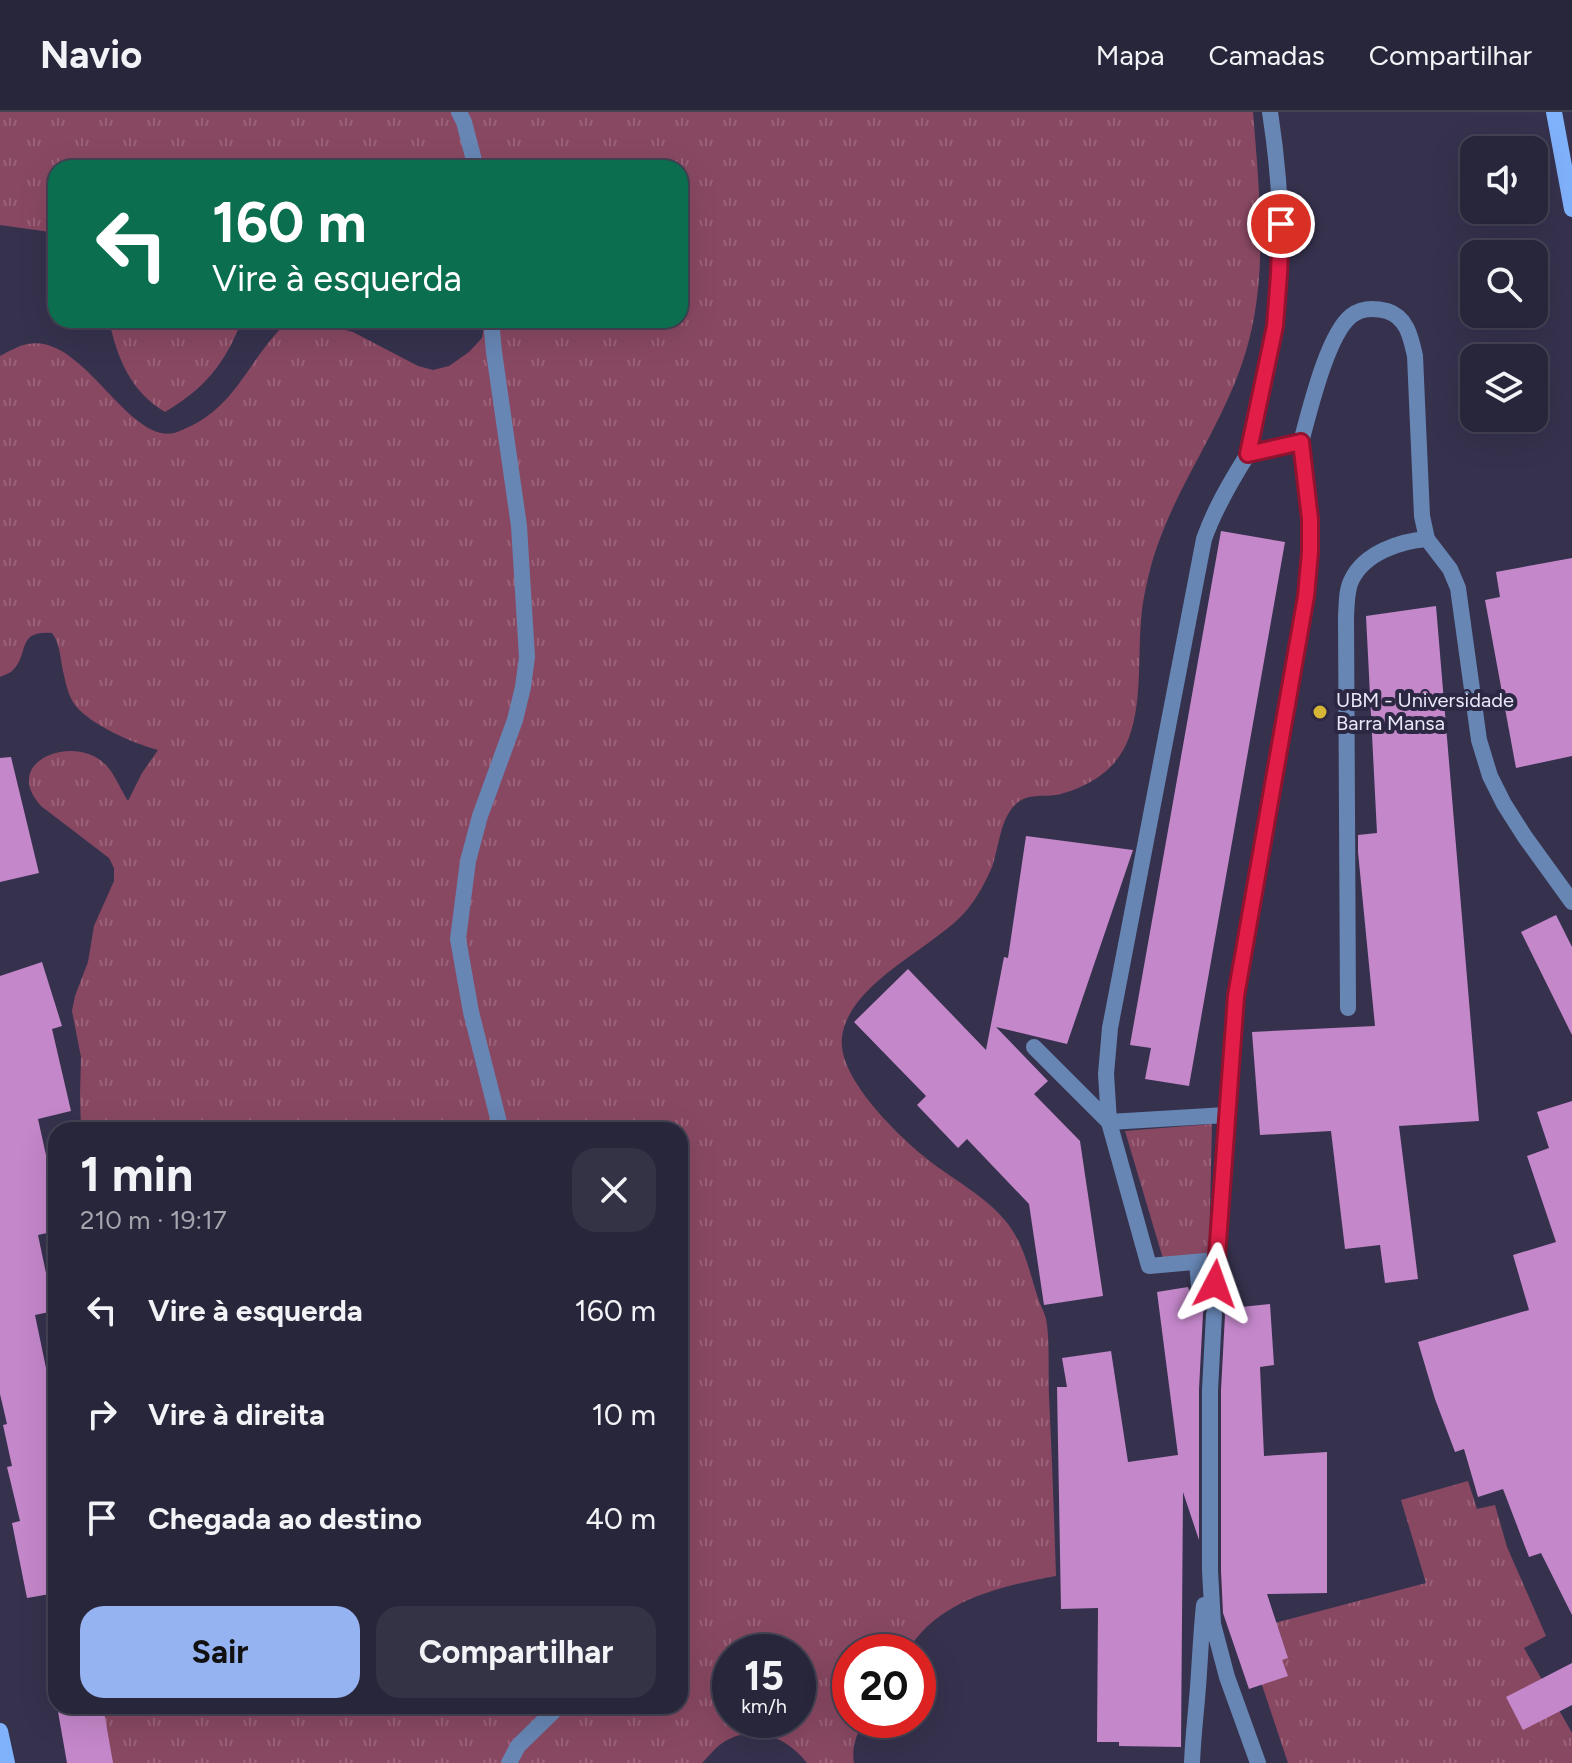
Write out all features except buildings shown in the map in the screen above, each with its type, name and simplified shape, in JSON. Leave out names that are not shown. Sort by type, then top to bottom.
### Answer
[{"type":"street","points":[[459,112],[474,160]]},
{"type":"street","points":[[1217,1260],[1149,1266],[1109,1122],[1106,1074],[1110,1028],[1204,539],[1220,500],[1248,454],[1275,326],[1280,210],[1277,155],[1270,112]]},
{"type":"street","points":[[1554,112],[1572,209]]},
{"type":"street","points":[[1197,1262],[1207,1285],[1217,1260],[1236,996],[1306,596],[1310,519],[1301,442],[1323,366],[1345,322],[1355,313],[1368,309],[1387,311],[1401,319],[1412,340],[1422,516],[1427,539],[1450,569],[1458,588],[1479,740],[1490,776],[1504,804],[1572,902]]},
{"type":"street","points":[[492,328],[519,526],[527,657],[515,720],[480,816],[468,861],[458,939],[471,1012],[499,1122]]},
{"type":"street","points":[[1248,454],[1301,442]]},
{"type":"street","points":[[1348,1008],[1348,591],[1361,566],[1379,553],[1402,543],[1427,539]]},
{"type":"street","points":[[1034,1047],[1109,1122],[1226,1115]]},
{"type":"street","points":[[1208,1315],[1213,1624],[1225,1672],[1258,1763]]},
{"type":"street","points":[[1192,1763],[1202,1629],[1210,1571]]},
{"type":"street","points":[[1198,1685],[1215,1669],[1225,1672]]},
{"type":"street","points":[[509,1763],[518,1746],[551,1714]]},
{"type":"street","points":[[0,1731],[7,1763]]},
{"type":"green space","points":[[0,112],[1253,112],[1260,262],[1253,322],[1246,351],[1225,406],[1170,514],[1150,570],[1142,615],[1138,694],[1125,748],[1110,768],[1088,783],[1056,795],[1025,798],[1016,804],[1006,817],[989,873],[970,906],[860,999],[848,1017],[842,1037],[848,1068],[870,1102],[921,1154],[999,1214],[1014,1232],[1022,1249],[1047,1327],[1056,1576],[972,1598],[935,1620],[920,1634],[832,1634],[832,1738],[856,1738],[854,1763],[807,1763],[775,1738],[816,1738],[816,1634],[712,1634],[712,1738],[732,1738],[718,1746],[702,1763],[105,1763],[97,1714],[688,1714],[688,1122],[81,1122],[81,1057],[72,1011],[88,962],[94,926],[114,881],[114,868],[109,858],[41,806],[31,790],[29,776],[35,765],[46,756],[76,751],[92,755],[109,768],[128,801],[158,750],[102,727],[82,713],[68,691],[59,647],[52,633],[40,633],[28,639],[17,665],[0,677],[0,356],[28,344],[48,345],[86,370],[139,422],[156,432],[174,433],[208,416],[222,404],[282,328],[336,328],[353,332],[418,366],[433,370],[449,366],[469,352],[482,338],[484,328],[688,328],[688,160],[48,160],[48,232],[0,225]]},
{"type":"green space","points":[[111,328],[238,328],[212,374],[192,394],[165,412],[134,384],[116,348]]},
{"type":"green space","points":[[1212,1124],[1209,1254],[1164,1262],[1125,1131]]},
{"type":"green space","points":[[1468,1481],[1477,1509],[1495,1505],[1507,1547],[1546,1636],[1524,1648],[1572,1733],[1572,1763],[1288,1763],[1244,1631],[1426,1583],[1401,1500]]},
{"type":"place","name":"UBM - Universidade Barra Mansa","points":[[1320,712]]},
{"type":"route","points":[[1215,1284],[1236,996],[1292,680],[1310,552],[1310,519],[1301,442],[1248,454],[1275,326],[1281,224]]}]
